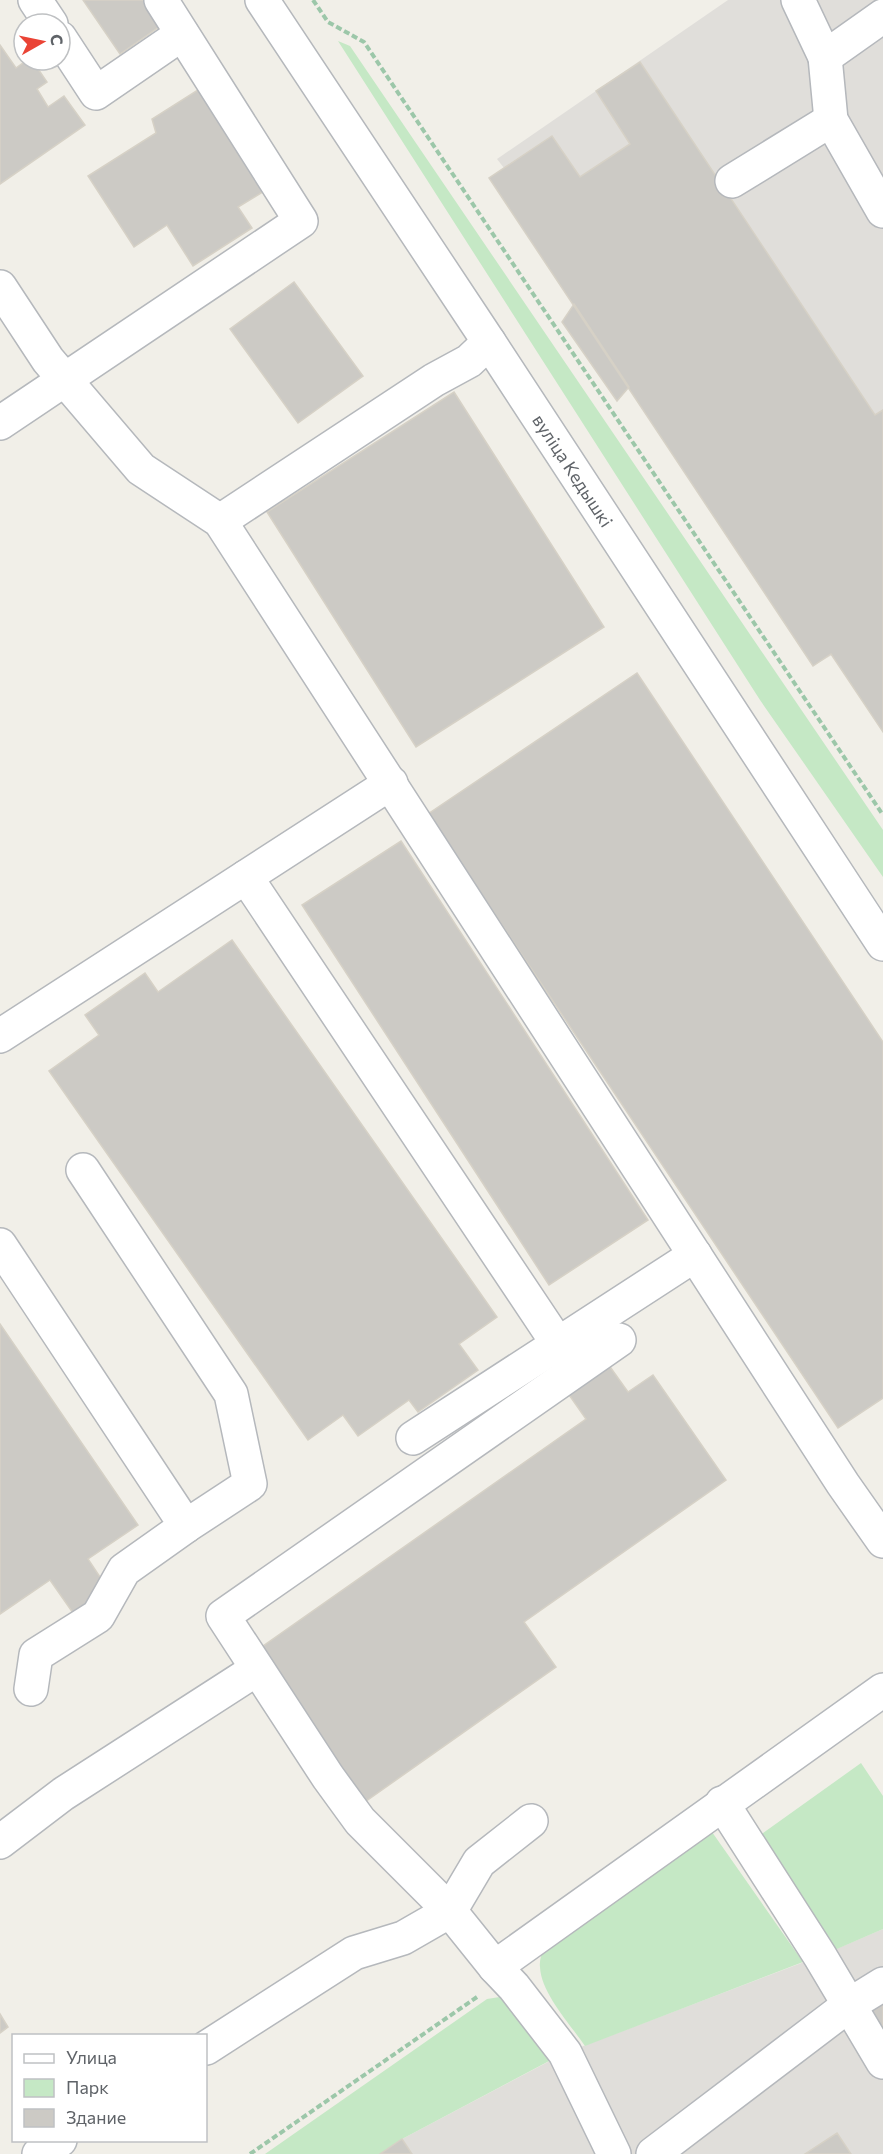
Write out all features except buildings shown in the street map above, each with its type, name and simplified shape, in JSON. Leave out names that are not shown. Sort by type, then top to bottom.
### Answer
[{"type":"street","points":[[0,423],[301,220],[161,0]]},
{"type":"street","name":"вуліца Кедышкі","points":[[262,0],[883,944]]},
{"type":"street","points":[[798,0],[825,57],[831,120],[883,211]]},
{"type":"street","points":[[825,57],[883,16]]},
{"type":"street","points":[[72,56],[96,93],[182,34]]},
{"type":"street","points":[[732,180],[831,120]]},
{"type":"street","points":[[0,287],[48,360],[141,469],[220,521],[843,1484],[883,1541]]},
{"type":"street","points":[[220,521],[434,380],[469,361],[489,342]]},
{"type":"street","points":[[0,1036],[391,783]]},
{"type":"street","points":[[246,877],[558,1344]]},
{"type":"street","points":[[31,1689],[36,1655],[98,1616],[124,1570],[250,1484],[231,1394],[83,1170]]},
{"type":"street","points":[[0,1245],[186,1526]]},
{"type":"street","points":[[413,1438],[695,1256]]},
{"type":"street","points":[[614,2154],[565,2053],[514,1987],[450,1911],[360,1821],[328,1777],[223,1616],[619,1340]]},
{"type":"street","points":[[0,1842],[63,1794],[257,1669]]},
{"type":"street","points":[[500,1972],[722,1803],[883,1690]]},
{"type":"street","points":[[722,1803],[883,2062]]},
{"type":"street","points":[[207,2047],[354,1953],[403,1938],[450,1911],[479,1862],[531,1821]]},
{"type":"street","points":[[653,2154],[849,2005],[883,1984]]},
{"type":"street","points":[[39,2154],[57,2142]]},
{"type":"path","points":[[313,0],[328,22],[364,42],[883,815]]},
{"type":"path","points":[[250,2154],[500,1972]]},
{"type":"shaded area","points":[[728,0],[883,0],[883,732],[832,655],[813,666],[489,178],[504,168],[497,159]]},
{"type":"shaded area","points":[[883,1929],[883,2154],[380,2154],[402,2139],[565,2053],[820,1956]]},
{"type":"green space","points":[[338,41],[350,46],[883,830],[883,877],[760,700]]},
{"type":"green space","points":[[861,1763],[883,1796],[883,1929],[830,1952],[759,1836]]},
{"type":"green space","points":[[712,1832],[803,1962],[585,2046],[557,2008],[545,1987],[540,1965],[543,1948]]},
{"type":"green space","points":[[506,1996],[551,2060],[402,2139],[380,2154],[265,2154],[487,1999]]}]
